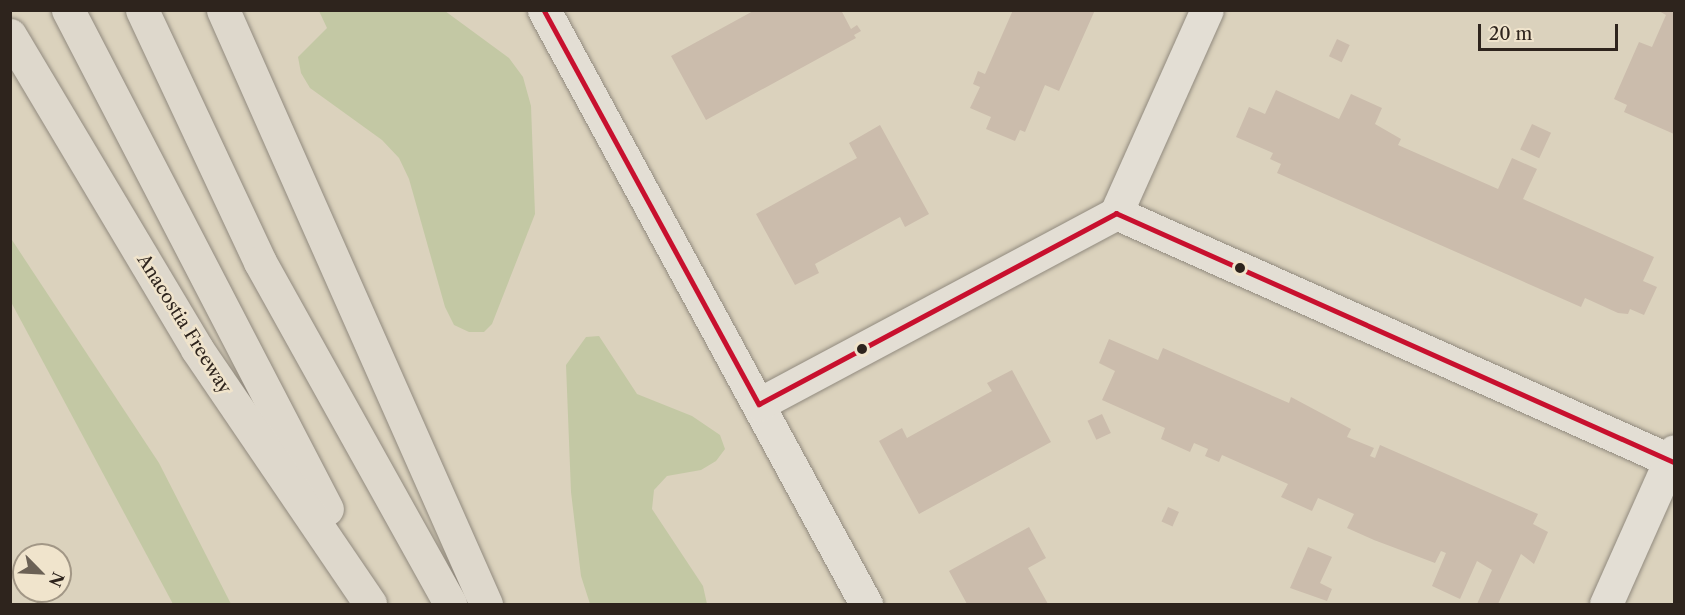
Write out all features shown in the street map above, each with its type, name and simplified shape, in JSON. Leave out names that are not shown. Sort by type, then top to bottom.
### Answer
[{"type":"highway","points":[[68,10],[377,604]]},
{"type":"highway","points":[[142,10],[260,262],[450,604]]},
{"type":"highway","points":[[223,10],[486,604]]},
{"type":"highway","name":"Anacostia Freeway","points":[[10,35],[197,349],[370,604]]},
{"type":"street","points":[[544,10],[867,604]]},
{"type":"street","points":[[759,404],[1116,213],[1207,10]]},
{"type":"street","points":[[1116,213],[1673,458],[1606,604]]},
{"type":"green space","points":[[319,11],[445,11],[509,58],[523,77],[531,106],[535,214],[492,324],[484,332],[469,332],[454,325],[445,307],[409,179],[399,158],[382,140],[310,88],[301,73],[298,57],[327,28]]},
{"type":"green space","points":[[12,240],[159,463],[231,604],[173,604],[11,302]]},
{"type":"green space","points":[[599,336],[637,394],[692,416],[720,435],[725,449],[716,461],[701,470],[667,476],[654,490],[652,509],[703,586],[707,604],[590,604],[581,576],[571,492],[566,365],[586,337]]},
{"type":"building","points":[[755,10],[841,10],[851,29],[857,25],[861,31],[854,35],[856,38],[706,120],[671,56]]},
{"type":"building","points":[[1013,10],[1095,10],[1059,91],[1045,85],[1025,132],[1020,130],[1015,141],[986,129],[991,117],[970,108],[980,87],[973,84],[978,71],[985,74]]},
{"type":"building","points":[[1657,10],[1674,10],[1674,134],[1624,112],[1627,105],[1614,99],[1639,42],[1652,47],[1666,15]]},
{"type":"building","points":[[1337,39],[1350,45],[1342,62],[1329,56]]},
{"type":"building","points":[[1276,90],[1339,119],[1351,94],[1382,108],[1375,124],[1401,139],[1398,145],[1498,189],[1512,158],[1537,169],[1523,199],[1654,257],[1643,281],[1657,287],[1644,315],[1630,309],[1628,314],[1618,313],[1585,298],[1581,307],[1277,173],[1281,164],[1270,159],[1273,153],[1236,137],[1249,107],[1265,114]]},
{"type":"building","points":[[1532,124],[1551,133],[1539,158],[1520,149]]},
{"type":"building","points":[[880,125],[929,214],[905,227],[900,217],[815,264],[819,273],[795,285],[756,214],[857,158],[849,143]]},
{"type":"building","points":[[1109,339],[1158,360],[1163,348],[1289,403],[1291,397],[1351,429],[1347,437],[1374,448],[1370,456],[1375,458],[1380,445],[1538,514],[1533,524],[1548,532],[1534,564],[1521,554],[1498,604],[1477,604],[1492,570],[1477,561],[1460,599],[1432,586],[1446,553],[1441,551],[1435,563],[1347,528],[1354,514],[1318,498],[1312,511],[1281,497],[1288,484],[1222,455],[1219,462],[1205,456],[1208,449],[1194,443],[1190,452],[1161,439],[1165,428],[1102,400],[1115,371],[1099,363]]},
{"type":"building","points":[[1012,370],[1051,442],[919,514],[879,441],[902,428],[907,438],[992,391],[987,383]]},
{"type":"building","points":[[1102,414],[1111,433],[1096,440],[1087,421]]},
{"type":"building","points":[[1168,507],[1179,512],[1172,526],[1161,522]]},
{"type":"building","points":[[1029,527],[1046,558],[1028,568],[1048,604],[967,604],[949,571]]},
{"type":"building","points":[[1308,547],[1332,557],[1320,583],[1332,589],[1327,601],[1290,588]]},
{"type":"transit line","points":[[544,10],[759,404],[1116,213],[1674,462]]}]
